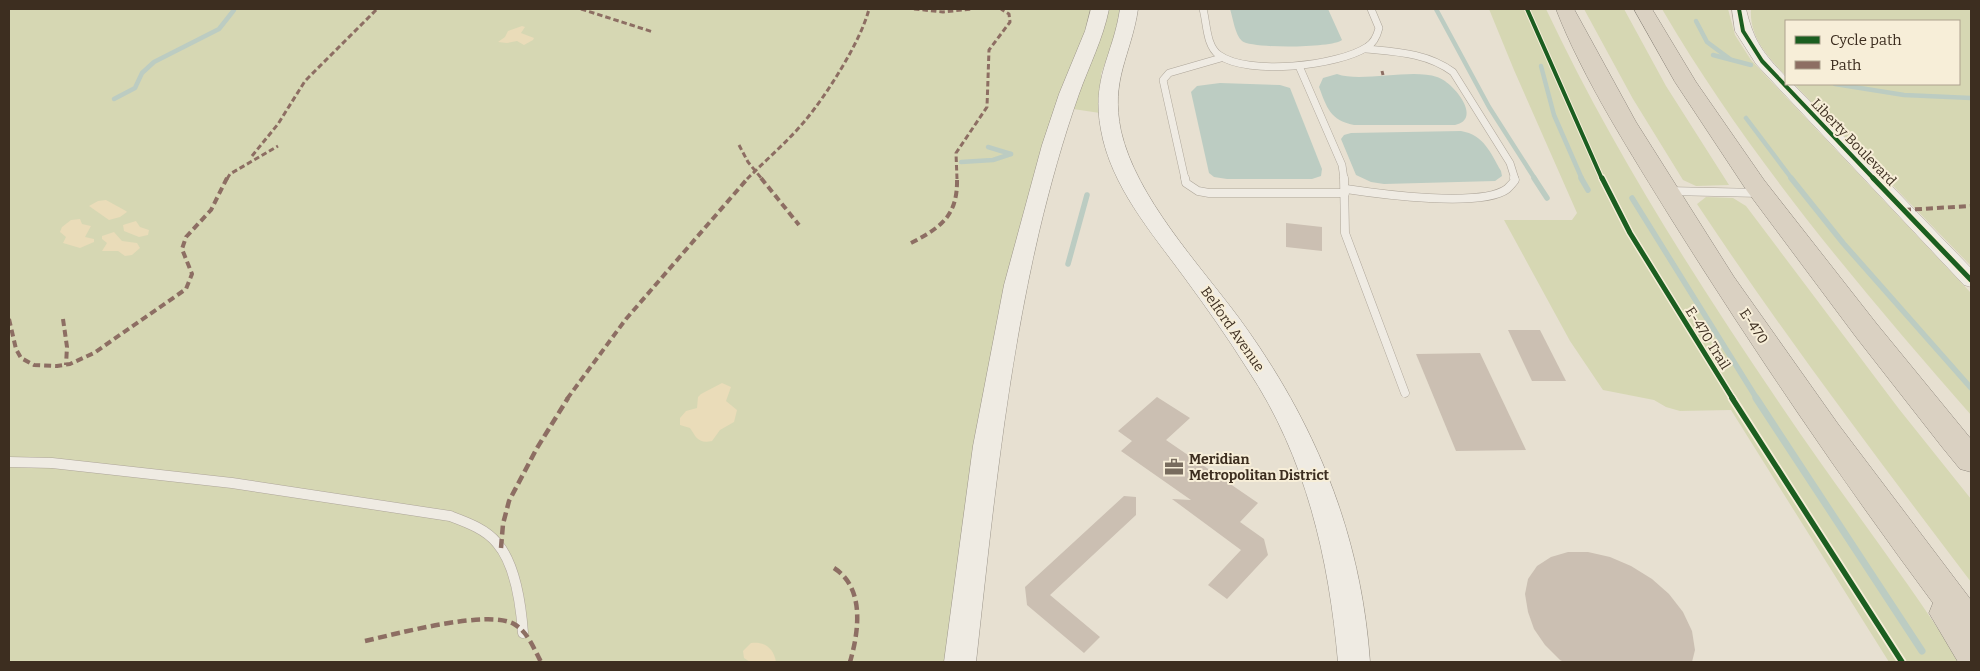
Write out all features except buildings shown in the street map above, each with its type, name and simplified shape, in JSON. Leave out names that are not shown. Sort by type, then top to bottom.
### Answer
[{"type":"highway","name":"E-470","points":[[1566,9],[1604,86],[1666,191],[1781,366],[1971,626]]},
{"type":"highway","points":[[1643,9],[1698,105],[1760,193],[1858,320],[1971,460]]},
{"type":"highway","points":[[1912,547],[1939,602],[1971,651]]},
{"type":"main road","points":[[960,662],[988,442],[1002,353],[1020,268],[1050,153],[1069,94],[1096,26],[1100,9]]},
{"type":"main road","name":"Belford Avenue","points":[[1128,9],[1126,24],[1112,68],[1108,92],[1108,112],[1115,146],[1126,171],[1144,202],[1259,366],[1297,431],[1319,484],[1337,543],[1349,609],[1354,662]]},
{"type":"street","name":"Liberty Boulevard","points":[[1739,9],[1743,31],[1762,61],[1971,280]]},
{"type":"lane","points":[[1203,9],[1212,48],[1222,58],[1244,64],[1299,66],[1340,58],[1366,49],[1375,40],[1379,28],[1371,9]]},
{"type":"lane","points":[[1222,58],[1168,73],[1162,80],[1186,183],[1198,191],[1210,194],[1346,191],[1399,196],[1487,196],[1507,190],[1515,180],[1510,163],[1454,72],[1441,63],[1423,56],[1366,49]]},
{"type":"lane","points":[[1299,66],[1342,165],[1346,191],[1345,233],[1405,393]]},
{"type":"lane","points":[[1666,191],[1760,193]]},
{"type":"lane","points":[[9,462],[67,464],[232,483],[450,516],[482,532],[501,548],[520,600],[523,616],[523,633]]},
{"type":"green space","points":[[9,9],[1092,9],[1039,160],[1005,286],[963,534],[947,662],[9,662]]},
{"type":"green space","points":[[1107,9],[1120,9],[1114,39],[1101,74],[1100,113],[1073,109]]},
{"type":"green space","points":[[1489,9],[1546,9],[1598,112],[1686,262],[1782,407],[1960,662],[1889,662],[1731,410],[1680,411],[1666,407],[1654,400],[1603,390],[1570,341],[1504,220],[1572,220],[1577,213]]},
{"type":"green space","points":[[1584,9],[1624,9],[1666,86],[1729,185],[1696,186],[1683,180],[1633,99]]},
{"type":"green space","points":[[1662,9],[1728,9],[1735,35],[1751,60],[1971,293],[1971,415],[1847,269],[1768,168],[1695,63]]},
{"type":"green space","points":[[1751,9],[1971,9],[1971,266],[1795,85],[1960,85],[1960,20],[1785,20],[1785,75],[1761,46],[1753,29]]},
{"type":"green space","points":[[1706,197],[1733,198],[1746,206],[1899,409],[1971,499],[1971,582],[1831,395],[1763,300],[1697,204]]},
{"type":"sand","points":[[522,26],[525,27],[521,33],[534,38],[533,40],[524,45],[517,41],[498,42],[505,37],[508,31]]},
{"type":"sand","points":[[106,200],[127,212],[120,217],[109,220],[89,206],[98,201]]},
{"type":"sand","points":[[80,219],[82,224],[91,226],[85,237],[94,239],[94,242],[80,248],[63,243],[66,237],[60,232],[62,227],[71,220]]},
{"type":"sand","points":[[136,221],[140,227],[149,230],[148,235],[139,237],[124,231],[123,225]]},
{"type":"sand","points":[[114,232],[122,241],[137,243],[140,248],[132,255],[125,256],[118,251],[102,251],[107,243],[102,239],[102,236]]},
{"type":"sand","points":[[722,383],[731,387],[726,401],[737,410],[734,422],[720,430],[712,441],[700,441],[690,428],[680,425],[680,418],[686,411],[697,408],[698,397],[701,394]]},
{"type":"sand","points":[[751,643],[761,643],[768,647],[773,653],[776,662],[750,662],[744,658],[743,651]]},
{"type":"shaded area","points":[[1230,9],[1328,9],[1342,40],[1336,43],[1309,46],[1249,44],[1242,41],[1238,35]]},
{"type":"shaded area","points":[[1337,74],[1359,77],[1414,74],[1437,77],[1457,92],[1466,108],[1467,116],[1463,121],[1455,125],[1354,125],[1346,123],[1330,112],[1319,87],[1323,78]]},
{"type":"shaded area","points":[[1220,83],[1280,85],[1290,88],[1322,169],[1321,176],[1312,179],[1227,179],[1214,177],[1209,173],[1191,92],[1197,86]]},
{"type":"shaded area","points":[[1461,131],[1475,136],[1486,145],[1502,176],[1495,181],[1384,184],[1371,182],[1356,175],[1341,139],[1344,135],[1351,133]]},
{"type":"waterway","points":[[1436,9],[1489,107],[1535,179]]},
{"type":"waterway","points":[[114,99],[135,88],[142,73],[154,62],[219,29],[234,10]]},
{"type":"waterway","points":[[1696,21],[1707,42],[1730,59]]},
{"type":"waterway","points":[[1713,55],[1751,65]]},
{"type":"waterway","points":[[1541,66],[1554,115],[1582,179]]},
{"type":"waterway","points":[[1841,85],[1904,95],[1971,98]]},
{"type":"waterway","points":[[1746,118],[1792,179]]},
{"type":"waterway","points":[[961,162],[993,160],[1011,154],[988,147]]},
{"type":"waterway","points":[[1534,178],[1547,198]]},
{"type":"waterway","points":[[1581,178],[1588,190]]},
{"type":"waterway","points":[[1791,178],[1843,243],[1971,388]]},
{"type":"waterway","points":[[1068,264],[1087,195]]},
{"type":"waterway","points":[[1632,198],[1757,399]]},
{"type":"waterway","points":[[1756,398],[1922,651]]},
{"type":"marked path","points":[[252,156],[278,124],[305,81],[377,9]]},
{"type":"marked path","points":[[581,9],[653,32]]},
{"type":"marked path","points":[[501,548],[503,524],[509,501],[537,448],[577,383],[626,319],[742,184],[805,121],[841,68],[866,21],[869,9]]},
{"type":"marked path","points":[[914,9],[943,12],[972,9]]},
{"type":"marked path","points":[[911,243],[931,233],[943,224],[954,206],[957,186],[956,153],[987,107],[989,50],[1010,22],[1009,14],[1001,9]]},
{"type":"marked path","points":[[1382,71],[1383,75]]},
{"type":"marked path","points":[[739,145],[748,162],[799,225]]},
{"type":"marked path","points":[[9,319],[13,328],[14,344],[18,354],[23,360],[34,365],[57,366],[70,364],[83,360],[105,346],[186,289],[192,274],[182,249],[186,237],[211,210],[223,184],[230,174],[278,146]]},
{"type":"marked path","points":[[1904,210],[1971,206]]},
{"type":"marked path","points":[[63,319],[67,347],[66,365]]},
{"type":"marked path","points":[[834,568],[848,579],[855,599],[857,621],[850,662]]},
{"type":"marked path","points":[[365,641],[440,625],[500,620],[512,623],[521,630],[541,662]]},
{"type":"cycle path","name":"E-470 Trail","points":[[1527,9],[1592,159],[1630,233],[1710,363],[1902,662]]},
{"type":"cycle path","points":[[1739,9],[1743,31],[1762,61],[1971,280]]},
{"type":"place","name":"Meridian Metropolitan District","points":[[1174,467]]}]
